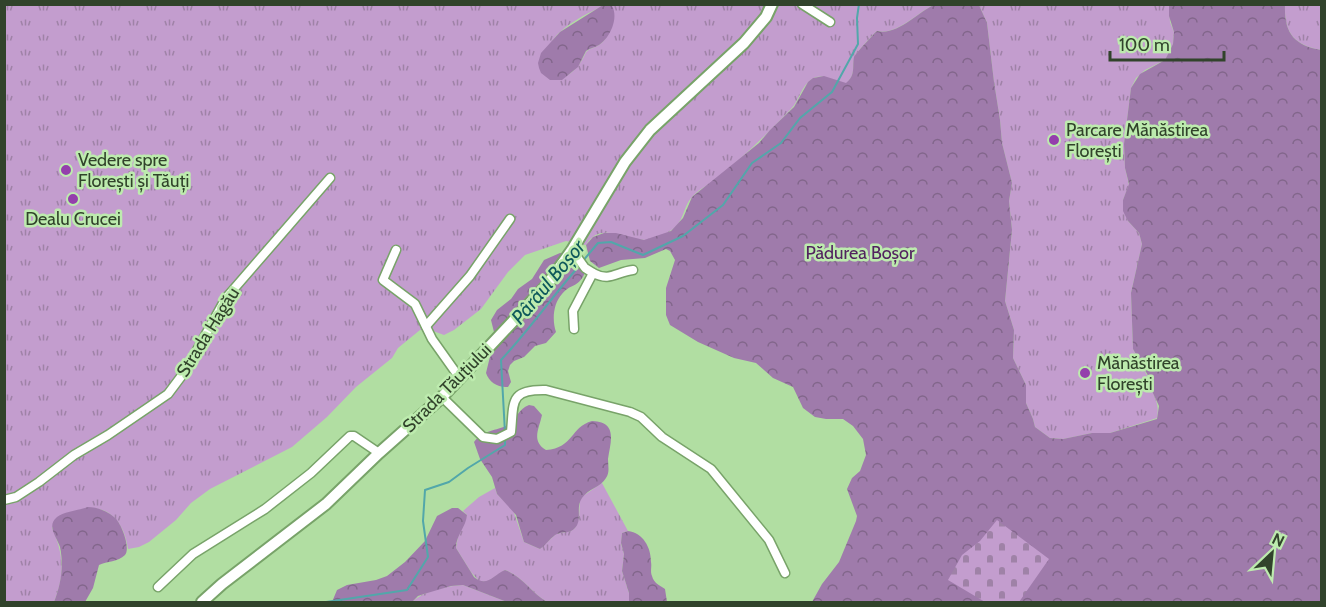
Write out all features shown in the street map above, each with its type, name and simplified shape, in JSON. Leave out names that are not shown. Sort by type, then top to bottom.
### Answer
[{"type":"street","name":"Strada Tăuțiului","points":[[202,603],[222,584],[326,504],[378,453],[442,397],[548,285],[637,145],[650,130],[744,44],[766,17],[772,4]]},
{"type":"street","points":[[802,4],[830,22]]},
{"type":"street","name":"Strada Hagău","points":[[4,500],[16,497],[74,455],[168,394],[186,370],[226,298],[330,178]]},
{"type":"street","points":[[426,326],[470,276],[510,219]]},
{"type":"street","points":[[396,250],[383,279],[415,304],[432,339],[459,377]]},
{"type":"street","points":[[572,250],[581,263],[600,277],[614,277],[623,271],[633,270]]},
{"type":"street","points":[[574,329],[573,311],[593,273]]},
{"type":"street","points":[[442,397],[483,437],[497,439],[510,432],[513,402],[518,395],[533,390],[546,390],[630,412],[641,417],[662,437],[711,469],[769,540],[785,573]]},
{"type":"street","points":[[158,587],[193,554],[265,509],[311,473],[350,436],[354,436],[378,453]]},
{"type":"green space","points":[[4,5],[605,5],[573,22],[553,40],[549,55],[550,80],[562,78],[572,72],[586,52],[599,45],[607,37],[610,27],[610,5],[934,5],[899,27],[884,32],[877,31],[856,55],[853,73],[846,84],[820,77],[808,82],[794,106],[774,127],[728,170],[692,197],[681,219],[670,231],[648,240],[606,233],[598,234],[586,245],[566,241],[525,255],[508,272],[481,309],[454,330],[444,335],[420,330],[292,447],[210,489],[191,503],[176,520],[149,542],[128,549],[118,522],[105,511],[87,509],[60,518],[52,528],[59,547],[62,565],[54,602],[5,602]]},
{"type":"green space","points":[[603,5],[612,6],[614,22],[603,42],[586,51],[578,67],[562,80],[550,80],[541,73],[538,63],[541,53],[560,32]]},
{"type":"green space","name":"Pădurea Boșor","points":[[934,5],[979,5],[987,23],[1002,143],[1012,183],[1009,201],[1012,230],[1005,301],[1014,330],[1013,358],[1026,385],[1026,403],[1035,427],[1050,438],[1063,439],[1092,433],[1110,433],[1157,419],[1159,406],[1152,391],[1150,379],[1133,349],[1131,293],[1142,244],[1139,233],[1128,221],[1123,211],[1123,200],[1129,184],[1125,168],[1124,144],[1131,88],[1140,74],[1165,60],[1173,44],[1174,32],[1169,16],[1169,5],[1285,5],[1286,23],[1292,36],[1304,45],[1321,50],[1321,602],[812,602],[839,562],[856,521],[857,516],[847,489],[852,478],[860,471],[866,455],[863,439],[853,426],[843,419],[815,417],[803,408],[793,387],[773,378],[756,363],[734,358],[698,342],[670,325],[666,315],[666,288],[675,260],[670,251],[666,249],[645,258],[621,260],[599,268],[590,261],[586,245],[593,237],[604,233],[616,233],[644,240],[671,231],[683,218],[692,197],[759,143],[794,107],[808,82],[813,78],[824,76],[846,83],[852,74],[854,57],[877,31],[885,32],[900,27]]},
{"type":"green space","points":[[979,5],[1169,5],[1170,22],[1174,32],[1173,44],[1165,60],[1145,70],[1136,78],[1131,88],[1124,144],[1125,168],[1129,185],[1123,200],[1128,221],[1139,233],[1142,244],[1131,293],[1133,349],[1152,385],[1158,407],[1157,418],[1110,433],[1092,433],[1063,439],[1050,438],[1035,427],[1026,403],[1026,385],[1013,358],[1014,330],[1005,301],[1012,230],[1009,201],[1012,183],[1002,143],[987,23]]},
{"type":"green space","points":[[1285,5],[1321,5],[1321,50],[1304,45],[1292,36],[1286,23]]},
{"type":"green space","points":[[560,253],[572,254],[586,270],[581,280],[566,290],[557,302],[554,317],[556,332],[546,343],[535,346],[524,357],[510,365],[508,371],[511,382],[508,387],[494,384],[486,373],[495,336],[491,320],[497,310],[511,299],[518,289],[532,279],[544,260]]},
{"type":"green space","points":[[529,405],[534,406],[542,415],[537,439],[546,450],[567,442],[579,428],[592,421],[606,425],[611,434],[607,476],[601,484],[582,498],[577,525],[571,531],[555,535],[540,549],[524,542],[516,515],[497,494],[492,477],[480,459],[474,442],[486,433],[508,425],[522,409]]},
{"type":"green space","points":[[602,483],[628,531],[622,533],[621,544],[624,554],[622,571],[629,593],[629,602],[547,602],[517,576],[505,570],[487,582],[479,581],[456,548],[467,515],[463,511],[479,497],[495,488],[497,494],[513,510],[524,542],[540,549],[556,534],[575,528],[579,518],[580,500]]},
{"type":"green space","points":[[88,507],[105,511],[117,520],[124,535],[127,552],[119,559],[99,565],[93,588],[85,602],[54,602],[60,582],[62,561],[52,524],[60,515]]},
{"type":"green space","points":[[452,508],[458,508],[467,515],[456,548],[474,577],[486,581],[505,570],[517,576],[547,602],[507,602],[463,585],[451,586],[418,596],[412,602],[332,602],[337,590],[347,585],[387,576],[405,562],[425,541],[437,516]]},
{"type":"green space","points":[[997,520],[1049,559],[1019,602],[985,602],[948,580],[962,555],[980,541]]},
{"type":"green space","points":[[628,531],[642,538],[648,546],[652,576],[655,582],[665,589],[667,602],[629,602],[629,593],[622,571],[624,554],[621,543],[622,533]]},
{"type":"green space","points":[[463,585],[507,602],[412,602],[436,590]]},
{"type":"waterway","name":"Pârâul Boșor","points":[[582,262],[598,243],[611,242],[643,255],[683,236],[723,205],[752,163],[781,143],[800,118],[832,92],[858,44],[859,4]]},
{"type":"waterway","name":"Pârâul Boșor","points":[[505,433],[501,360],[579,266]]},
{"type":"waterway","name":"Pârâul Boșor","points":[[326,602],[407,590],[428,557],[423,521],[425,490],[449,482],[505,445],[505,439]]},
{"type":"place","name":"Parcare Mănăstirea Florești","points":[[1054,140]]},
{"type":"place","name":"Vedere spre Florești și Tăuți","points":[[66,170]]},
{"type":"place","name":"Dealu Crucei","points":[[73,199]]},
{"type":"place","name":"Mănăstirea Florești","points":[[1085,373]]}]
